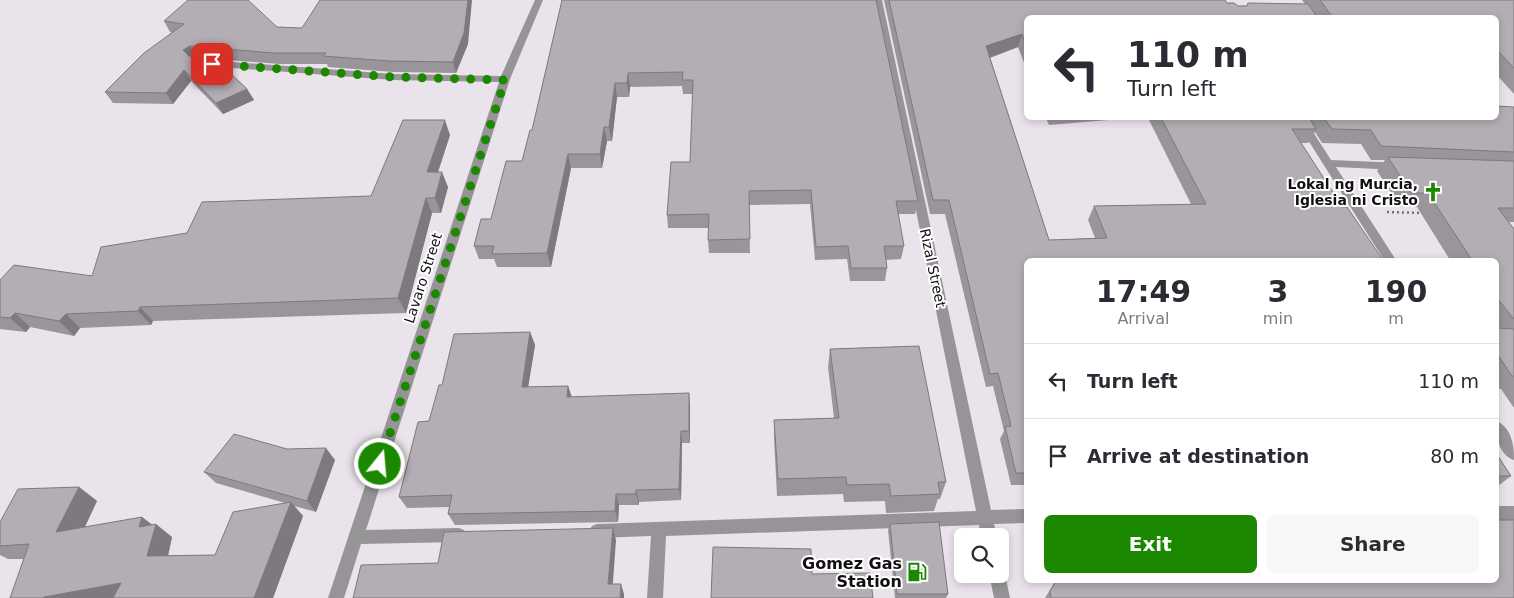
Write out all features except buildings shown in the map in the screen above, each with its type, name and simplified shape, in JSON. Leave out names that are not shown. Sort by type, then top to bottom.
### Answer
[{"type":"street","name":"Lavaro Street","points":[[336,598],[505,80],[539,0]]},
{"type":"street","name":"Rizal Street","points":[[878,0],[987,528]]},
{"type":"street","points":[[196,62],[393,77],[505,80]]},
{"type":"street","points":[[1300,120],[1389,258]]},
{"type":"street","points":[[1328,163],[1405,166]]},
{"type":"street","points":[[1499,431],[1514,454]]},
{"type":"street","points":[[1499,514],[1514,513]]},
{"type":"street","points":[[581,532],[1024,516]]},
{"type":"street","points":[[654,598],[659,530]]},
{"type":"street","points":[[357,537],[474,534]]},
{"type":"street","points":[[999,583],[1002,598]]},
{"type":"path","points":[[1358,211],[1433,214]]},
{"type":"place","name":"Lokal ng Murcia, Iglesia ni Cristo","points":[[1433,192]]},
{"type":"place","name":"Gomez Gas Station","points":[[917,572]]},
{"type":"route","points":[[212,64],[393,77],[505,80],[380,464]]}]
